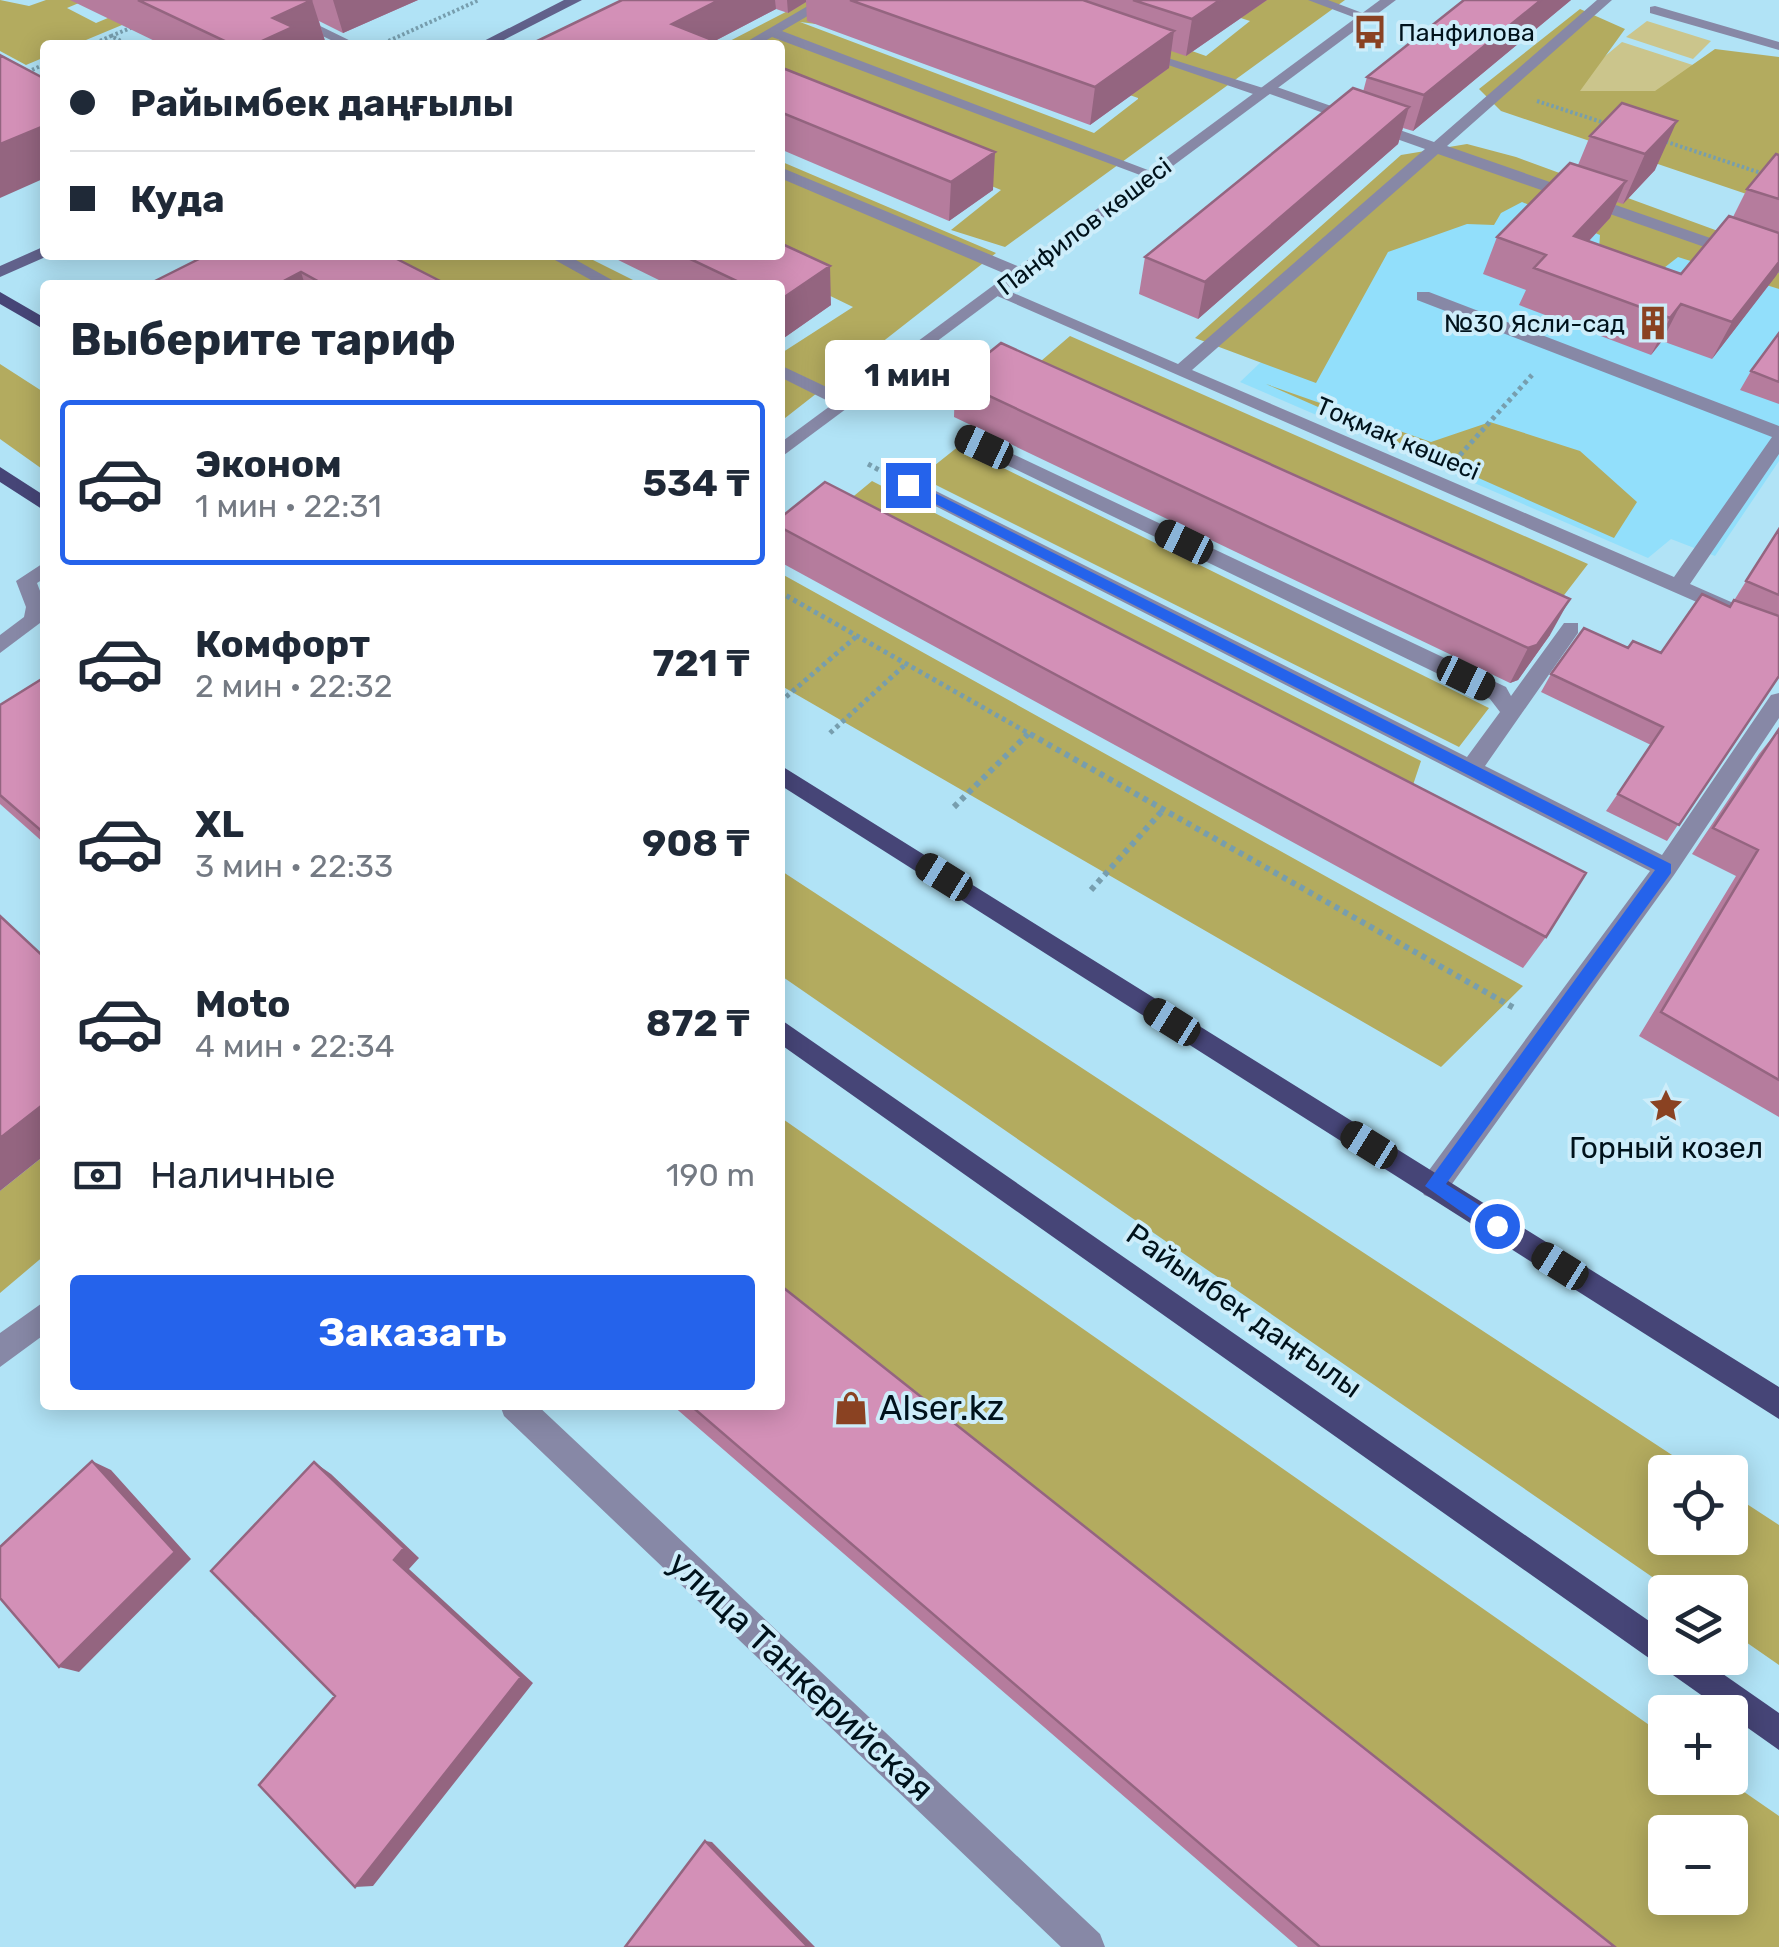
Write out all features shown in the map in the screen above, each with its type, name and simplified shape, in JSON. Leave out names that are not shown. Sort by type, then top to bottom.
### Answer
[{"type":"main road","points":[[493,40],[575,0]]},
{"type":"main road","points":[[0,272],[40,254]]},
{"type":"main road","points":[[0,298],[40,321]]},
{"type":"main road","points":[[0,473],[40,501]]},
{"type":"main road","points":[[785,777],[1779,1404]]},
{"type":"main road","name":"Райымбек даңғылы","points":[[785,1034],[1648,1640]]},
{"type":"main road","points":[[1697,1675],[1779,1732]]},
{"type":"street","points":[[256,0],[341,40]]},
{"type":"street","points":[[757,40],[828,0]]},
{"type":"street","points":[[1315,0],[1366,17]]},
{"type":"street","name":"Панфилов көшесі","points":[[785,448],[1389,0]]},
{"type":"street","points":[[1180,372],[1605,0]]},
{"type":"street","points":[[1656,10],[1779,46]]},
{"type":"street","points":[[772,32],[1153,175]]},
{"type":"street","points":[[1122,44],[1779,268]]},
{"type":"street","points":[[785,174],[1020,274]]},
{"type":"street","points":[[564,260],[603,280]]},
{"type":"street","name":"Тоқмақ көшесі","points":[[996,292],[1779,632]]},
{"type":"street","points":[[1423,296],[1779,437],[1677,588]]},
{"type":"street","points":[[785,372],[846,403]]},
{"type":"street","points":[[964,437],[1498,693],[1512,712]]},
{"type":"street","points":[[908,485],[1666,868]]},
{"type":"street","points":[[0,646],[34,620],[36,607],[26,581],[40,573]]},
{"type":"street","points":[[1471,769],[1571,628]]},
{"type":"street","points":[[1434,1186],[1666,868],[1768,739],[1779,701]]},
{"type":"street","points":[[0,1352],[40,1318]]},
{"type":"street","name":"улица Танкерийская","points":[[520,1410],[1086,1947]]},
{"type":"path","points":[[391,40],[478,0]]},
{"type":"path","points":[[102,40],[145,22]]},
{"type":"path","points":[[111,36],[119,40]]},
{"type":"path","points":[[21,74],[40,66]]},
{"type":"path","points":[[1502,90],[1612,125]]},
{"type":"path","points":[[1648,136],[1779,178]]},
{"type":"path","points":[[1436,482],[1557,347]]},
{"type":"path","points":[[785,596],[1549,1028]]},
{"type":"path","points":[[785,698],[857,636]]},
{"type":"path","points":[[830,732],[906,664]]},
{"type":"path","points":[[954,806],[1029,734]]},
{"type":"path","points":[[1092,890],[1163,810]]},
{"type":"shaded area","points":[[0,0],[29,6],[46,0],[86,0],[67,8],[96,23],[151,0],[182,0],[86,40],[40,40],[40,59],[26,65],[0,51]]},
{"type":"shaded area","points":[[809,0],[864,0],[1048,0],[1206,56],[1250,21],[1185,0],[1345,0],[1005,247],[951,230],[1001,190],[785,100],[785,40],[732,40]],"holes":[[[864,0],[1138,98],[1094,133],[800,22],[816,24]]]},
{"type":"shaded area","points":[[1580,9],[1625,29],[1580,91],[1655,91],[1715,49],[1779,57],[1779,205],[1501,111],[1479,89]]},
{"type":"shaded area","points":[[1647,21],[1711,41],[1693,59],[1626,37]]},
{"type":"shaded area","points":[[1622,42],[1708,70],[1655,119],[1567,88]]},
{"type":"shaded area","points":[[1467,144],[1516,157],[1759,246],[1779,258],[1779,289],[1678,257],[1646,282],[1597,277],[1600,235],[1522,202],[1501,213],[1494,225],[1467,224],[1388,252],[1316,383],[1195,338],[1401,155]]},
{"type":"shaded area","points":[[785,163],[996,253],[785,418],[785,351],[853,307],[756,260],[785,260]]},
{"type":"shaded area","points":[[1458,174],[1779,289],[1779,461],[1715,556],[1671,539],[1648,558],[1240,382]]},
{"type":"shaded area","points":[[362,260],[593,260],[633,280],[401,280]]},
{"type":"shaded area","points":[[1070,336],[1588,564],[1548,616],[1019,380]]},
{"type":"shaded area","points":[[0,364],[40,390],[40,467],[0,439]]},
{"type":"shaded area","points":[[1266,384],[1431,442],[1490,422],[1580,451],[1637,502],[1614,538]]},
{"type":"shaded area","points":[[959,446],[1489,708],[1459,747],[920,477]]},
{"type":"shaded area","points":[[872,481],[1421,761],[1401,821],[826,519]]},
{"type":"shaded area","points":[[785,576],[1523,986],[1441,1067],[785,688]]},
{"type":"shaded area","points":[[785,873],[1672,1455],[1648,1455],[1648,1555],[1748,1555],[1748,1505],[1779,1525],[1779,1665],[1748,1643],[1748,1575],[1649,1575],[785,978]]},
{"type":"shaded area","points":[[785,1120],[1648,1724],[1648,1795],[1748,1795],[1779,1816],[1779,1947],[1573,1947],[785,1315]]},
{"type":"shaded area","points":[[40,1159],[40,1259],[0,1293],[0,1191]]},
{"type":"building","points":[[138,0],[312,0],[273,18],[293,27],[264,40],[222,40]]},
{"type":"building","points":[[622,0],[719,0],[672,24],[712,40],[539,40]]},
{"type":"building","points":[[850,0],[1083,0],[1174,31],[1095,87]]},
{"type":"building","points":[[1133,0],[1220,0],[1192,19]]},
{"type":"building","points":[[1464,0],[1541,0],[1424,95],[1367,77]]},
{"type":"building","points":[[0,55],[40,76],[40,127],[0,144]]},
{"type":"building","points":[[785,69],[995,152],[951,182],[785,114]]},
{"type":"building","points":[[1353,88],[1409,107],[1205,282],[1145,257]]},
{"type":"building","points":[[1622,103],[1677,121],[1645,154],[1590,136]]},
{"type":"building","points":[[1776,154],[1779,199],[1747,189]]},
{"type":"building","points":[[1570,163],[1626,181],[1574,236],[1681,274],[1729,216],[1779,233],[1779,262],[1732,322],[1681,304],[1670,318],[1534,268],[1546,255],[1497,237]]},
{"type":"building","points":[[785,245],[830,266],[785,297],[785,280],[734,280],[692,260],[785,260]]},
{"type":"building","points":[[197,260],[399,260],[438,280],[316,280],[301,272],[286,280],[157,280]]},
{"type":"building","points":[[1779,333],[1779,382],[1751,371]]},
{"type":"building","points":[[1001,343],[1570,599],[1537,645],[1528,648],[955,380]]},
{"type":"building","points":[[825,482],[1586,873],[1546,937],[785,530],[785,514]]},
{"type":"building","points":[[1779,529],[1779,595],[1746,581]]},
{"type":"building","points":[[1702,594],[1730,607],[1734,600],[1779,616],[1779,676],[1679,825],[1618,794],[1663,727],[1551,674],[1584,628],[1628,648],[1633,641],[1661,653]]},
{"type":"building","points":[[40,680],[40,830],[0,795],[0,705]]},
{"type":"building","points":[[1779,729],[1779,1080],[1661,1012],[1758,850],[1713,828]]},
{"type":"building","points":[[0,916],[40,953],[40,1107],[0,1138]]},
{"type":"building","points":[[785,1289],[1615,1947],[1320,1947],[696,1410],[785,1410]]},
{"type":"building","points":[[92,1461],[175,1552],[59,1667],[0,1598],[0,1547]]},
{"type":"building","points":[[314,1462],[404,1548],[394,1560],[521,1677],[355,1887],[259,1785],[335,1696],[211,1571]]},
{"type":"building","points":[[705,1841],[808,1947],[625,1947]]},
{"type":"place","name":"Панфилова","points":[[1370,32]]},
{"type":"place","name":"№30 Ясли-сад","points":[[1653,323]]},
{"type":"place","name":"Горный козел","points":[[1666,1106]]},
{"type":"place","name":"Alser.kz","points":[[851,1408]]},
{"type":"route","points":[[908,485],[1666,868],[1434,1186],[1497,1226]]}]
